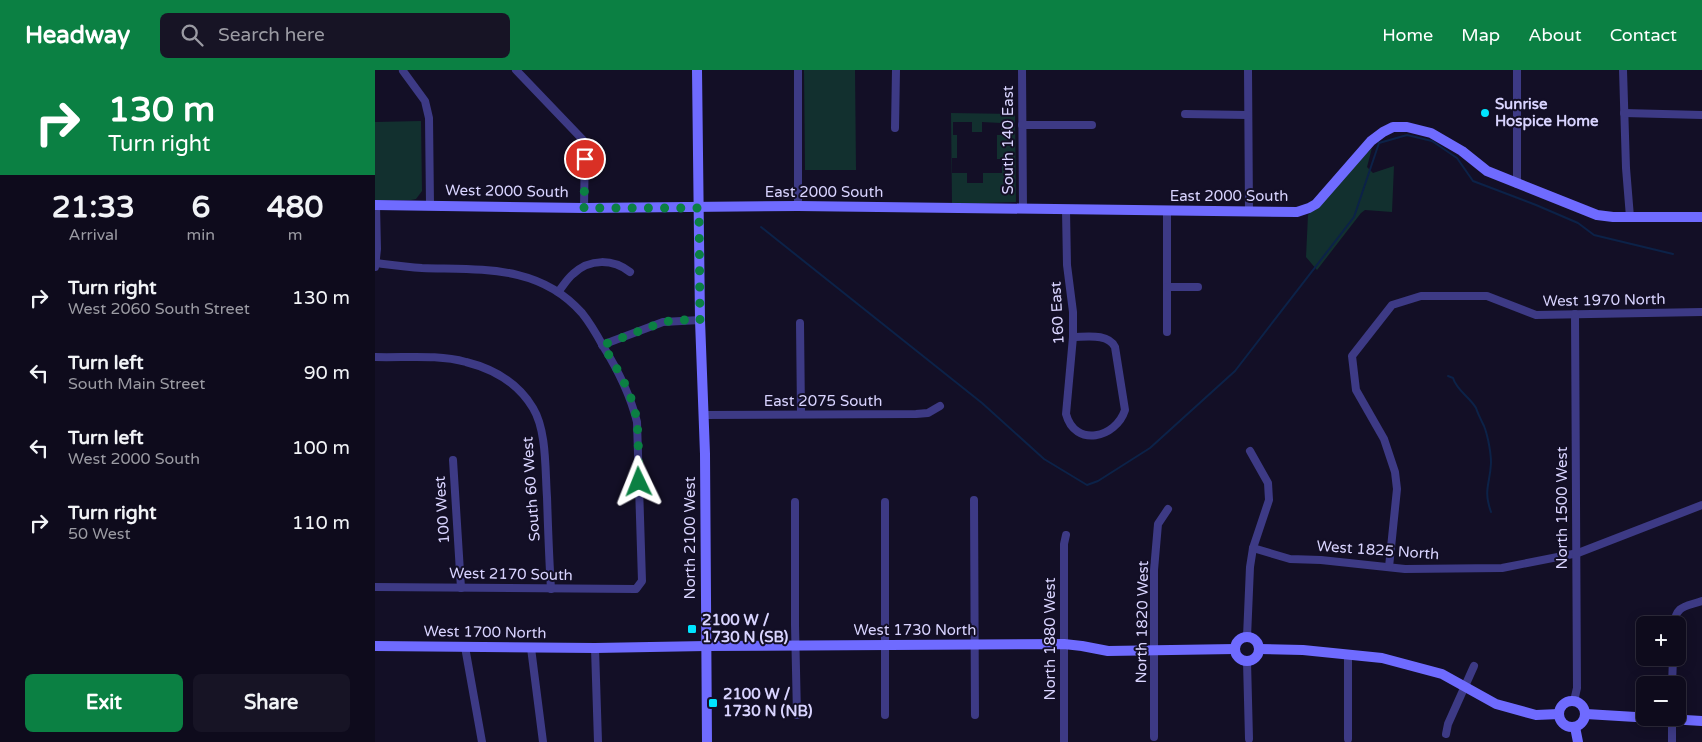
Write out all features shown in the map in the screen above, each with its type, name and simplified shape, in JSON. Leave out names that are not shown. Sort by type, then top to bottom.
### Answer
[{"type":"street","points":[[516,70],[585,142],[584,208]]},
{"type":"street","name":"North 2100 West","points":[[697,70],[700,320],[705,454],[707,742]]},
{"type":"street","points":[[798,70],[798,206]]},
{"type":"street","points":[[895,70],[895,128]]},
{"type":"street","name":"South 140 East","points":[[1021,70],[1023,209]]},
{"type":"street","points":[[1248,70],[1249,212]]},
{"type":"street","points":[[1517,70],[1517,184]]},
{"type":"street","points":[[1623,70],[1623,113],[1630,217]]},
{"type":"street","points":[[403,71],[425,101],[429,118],[430,205]]},
{"type":"street","points":[[1623,113],[1702,114]]},
{"type":"street","points":[[1185,114],[1248,115]]},
{"type":"street","points":[[1022,125],[1092,125]]},
{"type":"street","name":"East 2000 South","points":[[699,208],[798,206],[1297,212],[1309,208],[1324,196],[1371,141],[1383,132],[1400,126],[1416,128],[1431,133],[1455,146],[1487,171],[1597,215],[1613,217],[1702,217]]},
{"type":"street","points":[[375,205],[376,265],[485,269],[509,272],[535,280],[558,292],[582,314],[603,345],[663,322],[700,320]]},
{"type":"street","name":"West 2000 South","points":[[375,205],[699,208]]},
{"type":"street","name":"160 East","points":[[1066,210],[1067,265],[1073,312],[1073,337],[1066,414],[1068,422],[1074,428],[1085,435],[1095,437],[1107,431],[1119,421],[1125,410],[1115,347],[1111,341],[1104,338],[1073,337]]},
{"type":"street","points":[[1167,211],[1167,332]]},
{"type":"street","points":[[558,292],[572,274],[588,264],[608,262],[617,264],[630,272]]},
{"type":"street","points":[[1167,287],[1198,287]]},
{"type":"street","name":"West 1970 North","points":[[1389,567],[1397,490],[1395,472],[1384,439],[1357,390],[1353,356],[1392,305],[1421,296],[1487,296],[1536,315],[1702,312]]},
{"type":"street","name":"North 1500 West","points":[[1574,701],[1577,688],[1578,553],[1575,314]]},
{"type":"street","points":[[800,323],[801,414]]},
{"type":"street","name":"West 2170 South","points":[[375,587],[636,589],[642,581],[637,422],[627,388],[603,345]]},
{"type":"street","name":"South 60 West","points":[[375,357],[446,358],[466,362],[506,378],[521,392],[534,409],[541,430],[546,473],[551,589]]},
{"type":"street","name":"East 2075 South","points":[[704,415],[916,414],[928,413],[940,406]]},
{"type":"street","points":[[1247,637],[1249,566],[1269,500],[1268,483],[1249,451]]},
{"type":"street","name":"100 West","points":[[453,460],[461,588]]},
{"type":"street","points":[[974,500],[975,715]]},
{"type":"street","points":[[795,502],[797,716]]},
{"type":"street","points":[[885,502],[885,715]]},
{"type":"street","name":"West 1825 North","points":[[1253,548],[1290,559],[1321,560],[1405,569],[1502,568],[1578,553],[1702,505]]},
{"type":"street","name":"North 1820 West","points":[[1154,737],[1154,570],[1158,524],[1168,510]]},
{"type":"street","name":"North 1880 West","points":[[1064,742],[1064,544],[1066,536]]},
{"type":"street","points":[[1676,616],[1678,610],[1702,601]]},
{"type":"street","points":[[1247,637],[1256,640],[1259,649],[1256,658],[1247,661],[1239,658],[1235,649],[1239,640],[1247,637]]},
{"type":"street","name":"West 1730 North","points":[[595,648],[1064,644],[1108,651],[1235,649]]},
{"type":"street","name":"West 1700 North","points":[[375,646],[595,648]]},
{"type":"street","points":[[465,647],[482,742]]},
{"type":"street","points":[[531,648],[543,742]]},
{"type":"street","points":[[595,648],[598,742]]},
{"type":"street","points":[[1259,649],[1303,650],[1382,658],[1442,674],[1496,704],[1536,715],[1559,714]]},
{"type":"street","points":[[1348,655],[1348,739]]},
{"type":"street","points":[[1247,661],[1249,739]]},
{"type":"street","points":[[1446,734],[1448,724],[1474,666]]},
{"type":"street","points":[[1570,701],[1574,701],[1582,706],[1585,714],[1583,722],[1575,727],[1566,726],[1559,714],[1562,706],[1570,701]]},
{"type":"street","points":[[1585,714],[1636,716]]},
{"type":"street","points":[[1686,719],[1702,721]]},
{"type":"street","points":[[1672,726],[1672,742]]},
{"type":"street","points":[[1575,727],[1578,742]]},
{"type":"green space","points":[[804,70],[855,70],[856,170],[805,170]]},
{"type":"green space","points":[[951,113],[1015,114],[1016,202],[952,204]],"holes":[[[953,122],[972,122],[972,132],[982,132],[982,122],[1001,123],[1001,135],[997,135],[997,159],[1002,159],[1002,173],[983,173],[983,183],[967,183],[967,173],[952,173],[952,158],[957,158],[957,135],[953,135]]]},
{"type":"green space","points":[[421,121],[422,191],[416,199],[411,200],[375,200],[375,122]]},
{"type":"green space","points":[[1372,148],[1367,167],[1373,173],[1394,166],[1392,212],[1365,210],[1361,213],[1317,270],[1306,257],[1308,215]]},
{"type":"waterway","points":[[761,227],[982,403],[1044,459],[1087,485],[1098,481],[1150,448],[1235,371],[1354,217],[1379,143],[1407,135],[1432,141],[1457,158],[1473,181],[1578,223],[1594,235],[1673,254]]},
{"type":"waterway","points":[[1448,376],[1453,378],[1457,387],[1476,408],[1485,430],[1491,459],[1487,492],[1491,512]]},
{"type":"place","name":"Sunrise Hospice Home","points":[[1485,113]]},
{"type":"place","name":"2100 W / 1730 N (SB)","points":[[692,629]]},
{"type":"place","name":"2100 W / 1730 N (NB)","points":[[713,703]]},
{"type":"route","points":[[585,159],[584,208],[699,208],[700,320],[663,322],[603,345],[627,388],[637,422],[639,482]]}]
